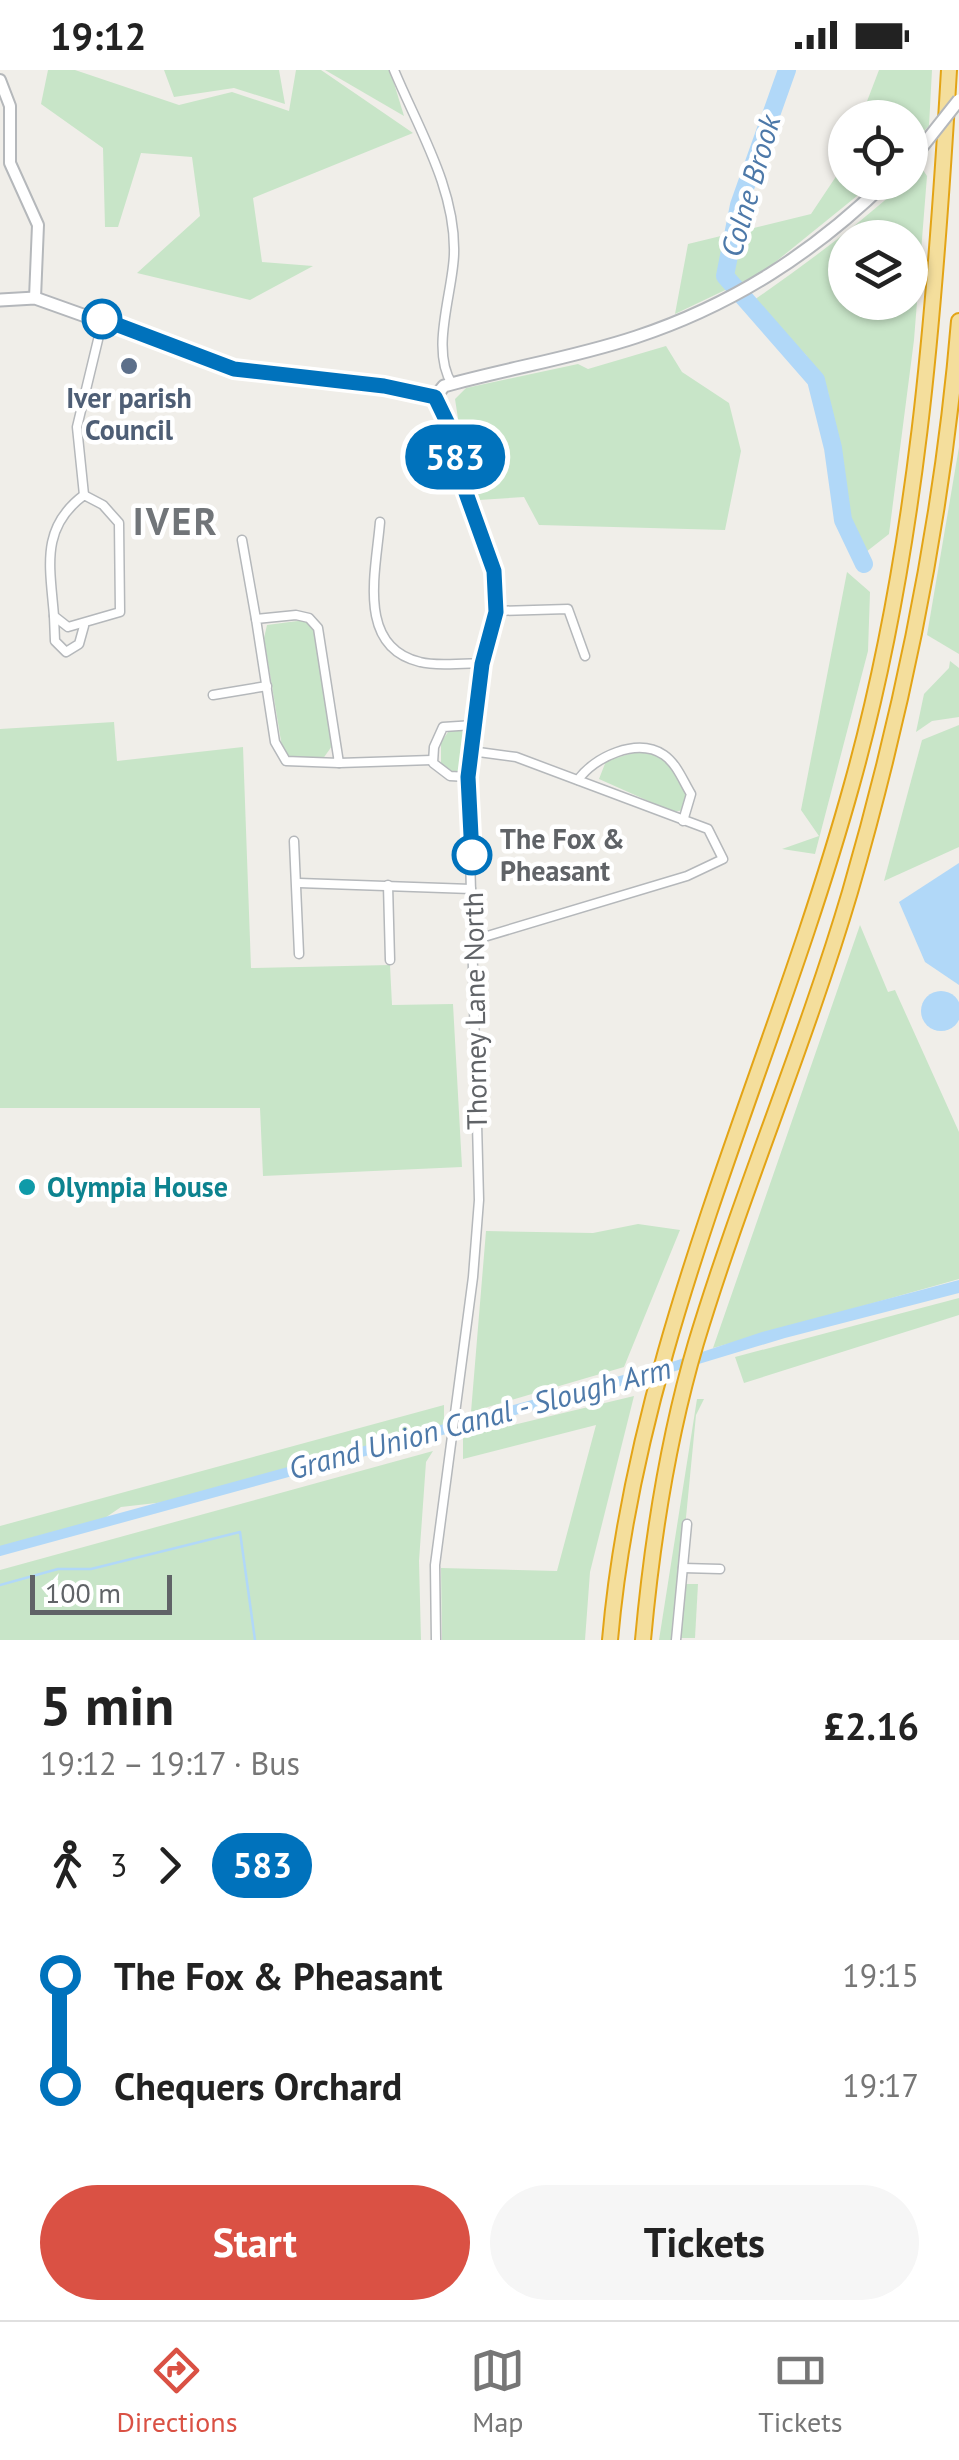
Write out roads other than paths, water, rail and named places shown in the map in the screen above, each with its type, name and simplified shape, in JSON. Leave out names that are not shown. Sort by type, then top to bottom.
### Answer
[{"type":"highway","points":[[610,1640],[626,1526],[663,1357],[853,782],[896,593],[922,426],[949,70]]},
{"type":"highway","points":[[643,1640],[670,1457],[695,1346],[849,895],[886,758],[922,594],[959,321]]},
{"type":"main road","points":[[928,139],[959,100]]},
{"type":"main road","points":[[0,300],[35,298],[234,369],[384,386],[435,397],[452,384],[635,338],[717,306],[818,244],[866,200]]},
{"type":"street","points":[[394,70],[445,188],[453,222],[454,254],[443,359],[452,384]]},
{"type":"street","points":[[0,80],[10,106],[10,164],[38,225],[35,298]]},
{"type":"street","points":[[84,496],[77,428],[102,319]]},
{"type":"street","name":"Thorney Lane North","points":[[435,397],[450,428],[457,468],[494,571],[496,612],[482,664],[468,777],[479,1200],[436,1565],[436,1640]]},
{"type":"street","points":[[84,496],[66,508],[52,532],[55,641],[66,652],[78,644],[84,626]]},
{"type":"street","points":[[54,616],[68,627],[84,626],[120,612],[119,523],[103,506],[84,496]]},
{"type":"street","points":[[380,522],[375,624],[394,652],[422,663],[482,664]]},
{"type":"street","points":[[242,540],[276,742],[286,761],[432,760],[450,776],[468,777]]},
{"type":"street","points":[[496,612],[568,609],[584,656]]},
{"type":"street","points":[[256,619],[296,615],[309,618],[318,628],[340,763]]},
{"type":"street","points":[[212,695],[267,686]]},
{"type":"street","points":[[432,760],[443,727],[474,725]]},
{"type":"street","points":[[578,780],[589,766],[607,757],[632,749],[656,751],[674,764],[691,794],[682,821]]},
{"type":"street","points":[[471,751],[516,757],[708,829],[723,859],[669,881],[474,940]]},
{"type":"street","points":[[294,841],[299,882],[298,954]]},
{"type":"street","points":[[299,882],[472,889]]},
{"type":"street","points":[[388,885],[390,960]]},
{"type":"street","points":[[676,1640],[687,1524]]},
{"type":"street","points":[[682,1568],[720,1569]]},
{"type":"water","points":[[959,863],[959,985],[925,962],[899,902]]},
{"type":"water","points":[[933,993],[949,993],[959,1003],[959,1019],[949,1029],[933,1029],[923,1019],[923,1003]]},
{"type":"water","points":[[959,1280],[959,1293],[785,1338],[659,1376],[663,1365],[762,1332]]},
{"type":"waterway","name":"Colne Brook","points":[[787,70],[739,205],[725,276],[816,380],[833,448],[843,520],[864,564]]},
{"type":"waterway","name":"Grand Union Canal - Slough Arm","points":[[0,1551],[664,1369]]},
{"type":"waterway","points":[[0,1585],[58,1569],[91,1569],[240,1532],[255,1640]]},
{"type":"place","name":"Iver parish Council","points":[[129,366]]},
{"type":"place","name":"The Fox & Pheasant","points":[[472,855]]},
{"type":"place","name":"Olympia House","points":[[27,1187]]},
{"type":"district","name":"IVER","points":[[176,522]]}]
